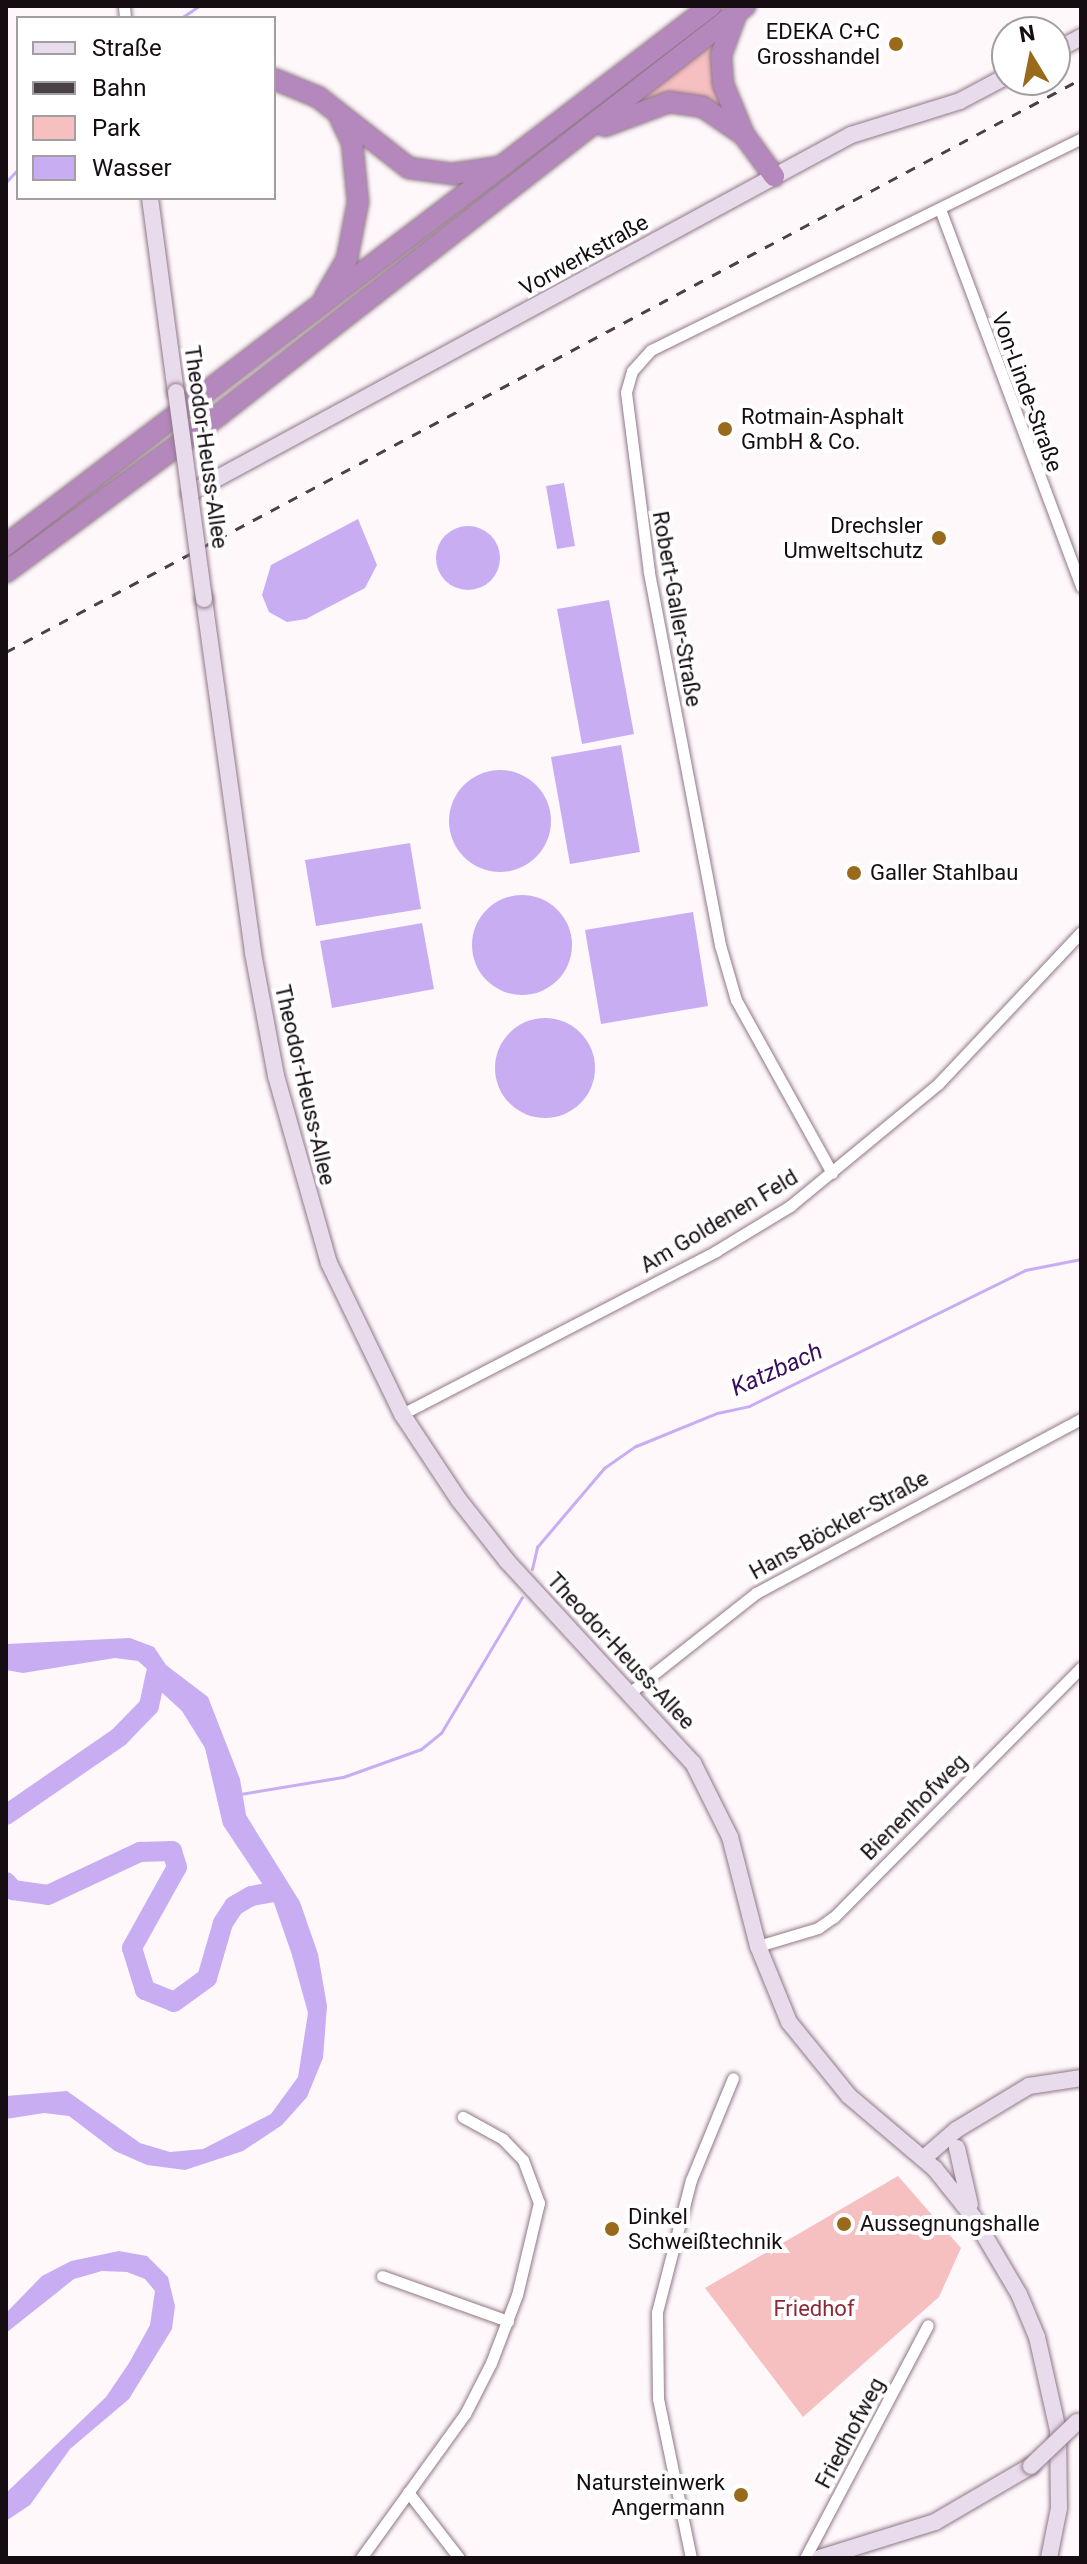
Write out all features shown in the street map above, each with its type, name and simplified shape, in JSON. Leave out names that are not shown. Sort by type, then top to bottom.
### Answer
[{"type":"highway","points":[[6,545],[44,519],[711,6]]},
{"type":"highway","points":[[741,9],[720,68],[744,135],[774,176]]},
{"type":"highway","points":[[6,572],[57,536],[741,9]]},
{"type":"highway","points":[[276,80],[318,97],[409,168],[452,174],[503,167]]},
{"type":"highway","points":[[569,143],[669,102],[703,107],[744,135]]},
{"type":"highway","points":[[319,307],[347,259],[358,202],[352,142],[339,115]]},
{"type":"main road","name":"Vorwerkstraße","points":[[190,493],[851,135],[960,101],[991,85]]},
{"type":"main road","name":"Theodor-Heuss-Allee","points":[[150,200],[253,953],[295,1157],[329,1263],[402,1414],[507,1561],[632,1691],[693,1763],[718,1810],[741,1875],[758,1946],[789,2022],[809,2051],[849,2096],[929,2164],[974,2218]]},
{"type":"main road","points":[[929,2164],[946,2137],[1029,2086],[1081,2078]]},
{"type":"main road","points":[[929,2164],[957,2148],[977,2120]]},
{"type":"main road","points":[[957,2148],[974,2218],[1019,2294],[1049,2387],[1058,2430],[1059,2508],[1049,2558]]},
{"type":"main road","points":[[820,2558],[935,2522],[1031,2466],[1079,2420]]},
{"type":"street","name":"Robert-Galler-Straße","points":[[832,1173],[736,1000],[720,945],[649,572],[626,392],[632,371],[651,350],[1081,138]]},
{"type":"street","name":"Von-Linde-Straße","points":[[940,209],[1081,586]]},
{"type":"street","name":"Am Goldenen Feld","points":[[402,1414],[716,1251],[832,1173],[938,1084],[1081,932]]},
{"type":"street","name":"Hans-Böckler-Straße","points":[[632,1691],[756,1593],[1081,1419]]},
{"type":"street","name":"Bienenhofweg","points":[[758,1946],[818,1928],[834,1917],[1081,1667]]},
{"type":"street","points":[[691,2558],[658,2398],[657,2312],[691,2180],[733,2078]]},
{"type":"street","points":[[361,2558],[465,2414],[508,2321],[539,2203],[534,2182],[523,2160],[503,2139],[463,2117]]},
{"type":"street","points":[[382,2276],[508,2321]]},
{"type":"street","name":"Friedhofweg","points":[[805,2558],[928,2325]]},
{"type":"street","points":[[408,2492],[459,2558]]},
{"type":"green space","points":[[718,36],[723,109],[633,104]]},
{"type":"green space","name":"Friedhof","points":[[898,2176],[961,2248],[939,2297],[803,2417],[705,2288]]},
{"type":"water","points":[[564,483],[575,546],[557,549],[546,486]]},
{"type":"water","points":[[358,519],[377,565],[365,588],[306,619],[287,622],[269,612],[262,595],[271,565]]},
{"type":"water","points":[[468,526],[486,532],[494,540],[500,558],[494,576],[486,584],[468,590],[450,584],[442,576],[436,558],[442,540],[450,532]]},
{"type":"water","points":[[609,600],[634,734],[582,744],[557,609]]},
{"type":"water","points":[[621,745],[640,852],[570,864],[551,757]]},
{"type":"water","points":[[500,770],[520,774],[536,785],[547,801],[551,821],[547,841],[536,857],[520,868],[500,872],[480,868],[464,857],[453,841],[449,821],[453,801],[464,785],[480,774]]},
{"type":"water","points":[[410,843],[421,909],[316,926],[305,860]]},
{"type":"water","points":[[522,895],[541,899],[557,910],[568,926],[572,945],[568,964],[557,980],[541,991],[522,995],[503,991],[487,980],[476,964],[472,945],[476,926],[487,910],[503,899]]},
{"type":"water","points":[[693,912],[708,1006],[601,1024],[585,930]]},
{"type":"water","points":[[422,923],[434,989],[332,1008],[320,941]]},
{"type":"water","points":[[545,1018],[564,1022],[580,1033],[591,1049],[595,1068],[591,1087],[580,1103],[564,1114],[545,1118],[526,1114],[510,1103],[499,1087],[495,1068],[499,1049],[510,1033],[526,1022]]},
{"type":"water","points":[[130,1638],[154,1647],[166,1665],[208,1697],[240,1779],[246,1815],[300,1902],[318,1954],[327,2006],[323,2058],[307,2097],[282,2125],[243,2151],[185,2170],[147,2165],[115,2151],[69,2116],[44,2113],[6,2119],[6,2096],[67,2091],[140,2143],[170,2152],[203,2149],[271,2114],[298,2077],[308,2013],[292,1955],[273,1900],[223,1825],[205,1748],[182,1711],[146,1678],[147,1669],[138,1661],[115,1658],[23,1673],[6,1670],[6,1644]]},
{"type":"water","points":[[119,2251],[147,2256],[168,2277],[175,2306],[172,2329],[129,2399],[70,2449],[30,2505],[6,2521],[6,2493],[106,2397],[129,2363],[150,2325],[155,2291],[145,2279],[127,2272],[102,2271],[74,2279],[6,2333],[6,2313],[42,2276],[71,2261]]},
{"type":"waterway","points":[[184,16],[199,6]]},
{"type":"waterway","points":[[6,182],[16,171]]},
{"type":"waterway","name":"Katzbach","points":[[532,1569],[537,1547],[604,1468],[636,1446],[717,1413],[749,1406],[1025,1270],[1081,1259]]},
{"type":"waterway","name":"Katzbach","points":[[240,1794],[343,1777],[421,1749],[441,1733],[522,1597]]},
{"type":"waterway","points":[[6,1815],[119,1737],[149,1706],[156,1674]]},
{"type":"waterway","points":[[6,1882],[13,1890],[48,1895],[140,1852],[172,1851],[177,1867],[132,1948],[145,1990],[174,2002],[207,1978],[223,1923],[234,1906],[251,1896],[279,1891]]},
{"type":"railway","points":[[6,652],[1081,79]]},
{"type":"place","name":"EDEKA C+C Grosshandel","points":[[896,44]]},
{"type":"place","name":"Rotmain-Asphalt GmbH & Co.","points":[[725,429]]},
{"type":"place","name":"Drechsler Umweltschutz","points":[[939,538]]},
{"type":"place","name":"Galler Stahlbau","points":[[854,873]]},
{"type":"place","name":"Aussegnungshalle","points":[[844,2224]]},
{"type":"place","name":"Dinkel Schweißtechnik","points":[[612,2229]]},
{"type":"place","name":"Natursteinwerk Angermann","points":[[741,2495]]}]
